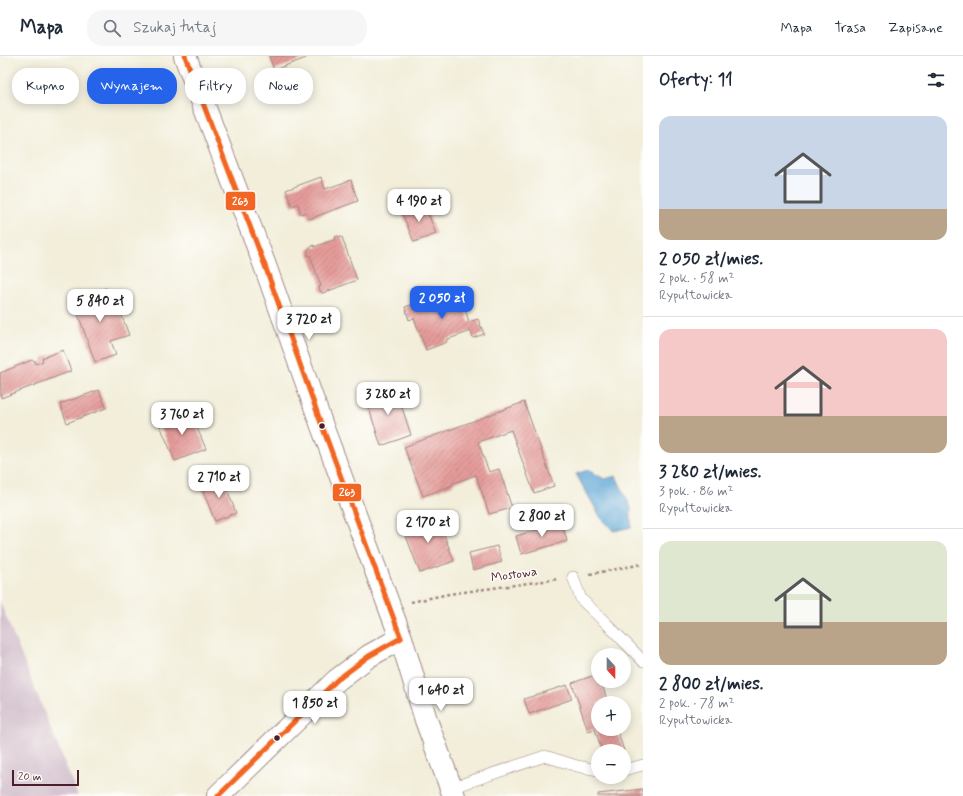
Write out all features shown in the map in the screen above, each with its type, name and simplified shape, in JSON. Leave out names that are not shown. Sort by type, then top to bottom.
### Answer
[{"type":"street","points":[[185,56],[264,263],[322,426],[401,638],[426,720],[452,792]]},
{"type":"street","points":[[218,796],[337,680],[369,656],[401,638]]},
{"type":"lane","points":[[573,577],[581,599],[643,661]]},
{"type":"lane","points":[[452,792],[546,756],[577,766],[591,769]]},
{"type":"lane","points":[[631,768],[643,765]]},
{"type":"path","name":"Mostowa","points":[[389,607],[449,594],[573,577],[643,564]]},
{"type":"shaded area","points":[[0,602],[78,796],[0,796]]},
{"type":"water","points":[[588,470],[605,479],[616,476],[631,508],[631,527],[614,531],[601,518],[576,474]]},
{"type":"building","points":[[269,56],[306,56],[306,58],[279,68],[273,68]]},
{"type":"building","points":[[321,177],[325,189],[351,180],[358,201],[309,219],[306,212],[301,214],[298,204],[292,206],[286,190]]},
{"type":"building","points":[[425,205],[436,234],[414,242],[402,213]]},
{"type":"building","points":[[335,237],[342,237],[357,280],[323,293],[320,291],[319,287],[321,286],[310,255],[308,256],[308,249],[314,245],[314,247],[336,239]]},
{"type":"building","points":[[106,288],[115,313],[120,311],[129,335],[111,341],[116,355],[95,362],[73,300]]},
{"type":"building","points":[[453,290],[460,311],[465,309],[469,322],[478,319],[484,334],[473,338],[471,331],[446,340],[447,342],[426,350],[414,318],[409,320],[405,307],[425,300],[427,306],[434,304],[432,297]]},
{"type":"building","points":[[63,350],[71,371],[1,398],[0,373],[32,360],[35,361],[36,364],[43,361],[42,358]]},
{"type":"building","points":[[395,386],[411,435],[381,446],[365,396]]},
{"type":"building","points":[[99,390],[106,408],[67,423],[60,404]]},
{"type":"building","points":[[524,402],[554,486],[534,493],[511,430],[478,442],[489,472],[499,469],[512,508],[489,514],[476,475],[423,496],[404,447]]},
{"type":"building","points":[[190,411],[206,449],[175,461],[159,423]]},
{"type":"building","points":[[223,478],[236,513],[215,521],[201,486]]},
{"type":"building","points":[[437,516],[454,561],[420,573],[403,528]]},
{"type":"building","points":[[562,523],[567,541],[521,554],[516,536]]},
{"type":"building","points":[[497,546],[502,562],[473,570],[469,553]]},
{"type":"building","points":[[591,676],[591,688],[603,688],[606,696],[591,696],[591,730],[588,731],[572,683]]},
{"type":"building","points":[[567,685],[572,699],[529,714],[524,699]]},
{"type":"building","points":[[597,736],[619,736],[622,744],[600,744]]},
{"type":"building","points":[[643,789],[643,796],[598,796],[598,794]]},
{"type":"transit line","name":"263","points":[[185,56],[264,263],[322,426],[401,638]]},
{"type":"transit line","name":"263","points":[[218,796],[337,680],[369,656],[401,638]]}]
